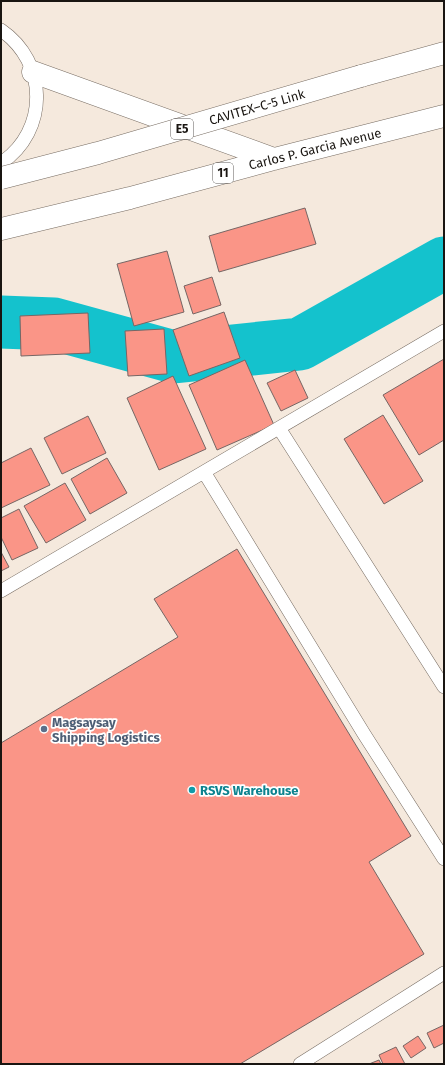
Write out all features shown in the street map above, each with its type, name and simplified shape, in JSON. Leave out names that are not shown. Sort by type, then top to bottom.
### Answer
[{"type":"main road","name":"CAVITEX–C-5 Link","points":[[1,178],[98,153],[444,53]]},
{"type":"main road","points":[[33,72],[274,159]]},
{"type":"main road","name":"Carlos P. Garcia Avenue","points":[[1,229],[130,198],[274,159],[444,116]]},
{"type":"lane","points":[[1,30],[19,46],[27,58],[37,86],[37,99],[32,127],[16,150],[1,163]]},
{"type":"lane","points":[[1,591],[444,332]]},
{"type":"lane","points":[[279,428],[444,687]]},
{"type":"lane","points":[[204,472],[360,728],[444,859]]},
{"type":"lane","points":[[300,1064],[444,973]]},
{"type":"building","points":[[305,208],[316,244],[219,272],[209,236]]},
{"type":"building","points":[[167,251],[184,312],[134,326],[117,264]]},
{"type":"building","points":[[212,277],[221,305],[193,314],[184,286]]},
{"type":"building","points":[[224,312],[240,358],[189,376],[173,330]]},
{"type":"building","points":[[88,313],[90,353],[21,356],[20,316]]},
{"type":"building","points":[[164,329],[167,374],[128,376],[125,331]]},
{"type":"building","points":[[444,359],[444,440],[419,455],[383,395]]},
{"type":"building","points":[[245,360],[274,425],[217,450],[189,385]]},
{"type":"building","points":[[295,370],[308,398],[281,411],[267,383]]},
{"type":"building","points":[[173,376],[206,449],[159,470],[127,398]]},
{"type":"building","points":[[383,415],[423,481],[384,504],[344,439]]},
{"type":"building","points":[[88,416],[106,453],[62,474],[44,438]]},
{"type":"building","points":[[31,448],[50,485],[1,508],[1,463]]},
{"type":"building","points":[[107,458],[127,493],[90,514],[71,479]]},
{"type":"building","points":[[65,483],[86,520],[46,543],[24,506]]},
{"type":"building","points":[[19,509],[38,548],[12,560],[1,537],[1,518]]},
{"type":"building","name":"RSVS Warehouse","points":[[237,549],[411,836],[369,862],[424,954],[240,1064],[1,1064],[1,743],[178,637],[154,599]]},
{"type":"building","points":[[1,552],[9,567],[1,571]]},
{"type":"building","points":[[444,1025],[444,1043],[434,1048],[427,1033]]},
{"type":"building","points":[[418,1036],[426,1048],[411,1058],[403,1046]]},
{"type":"building","points":[[396,1047],[405,1064],[383,1064],[379,1055]]},
{"type":"building","points":[[379,1060],[381,1064],[369,1064]]},
{"type":"waterway","points":[[1,322],[54,324],[174,357],[300,344],[444,263]]},
{"type":"place","name":"Magsaysay Shipping Logistics","points":[[44,729]]},
{"type":"place","name":"RSVS Warehouse","points":[[192,790]]}]
